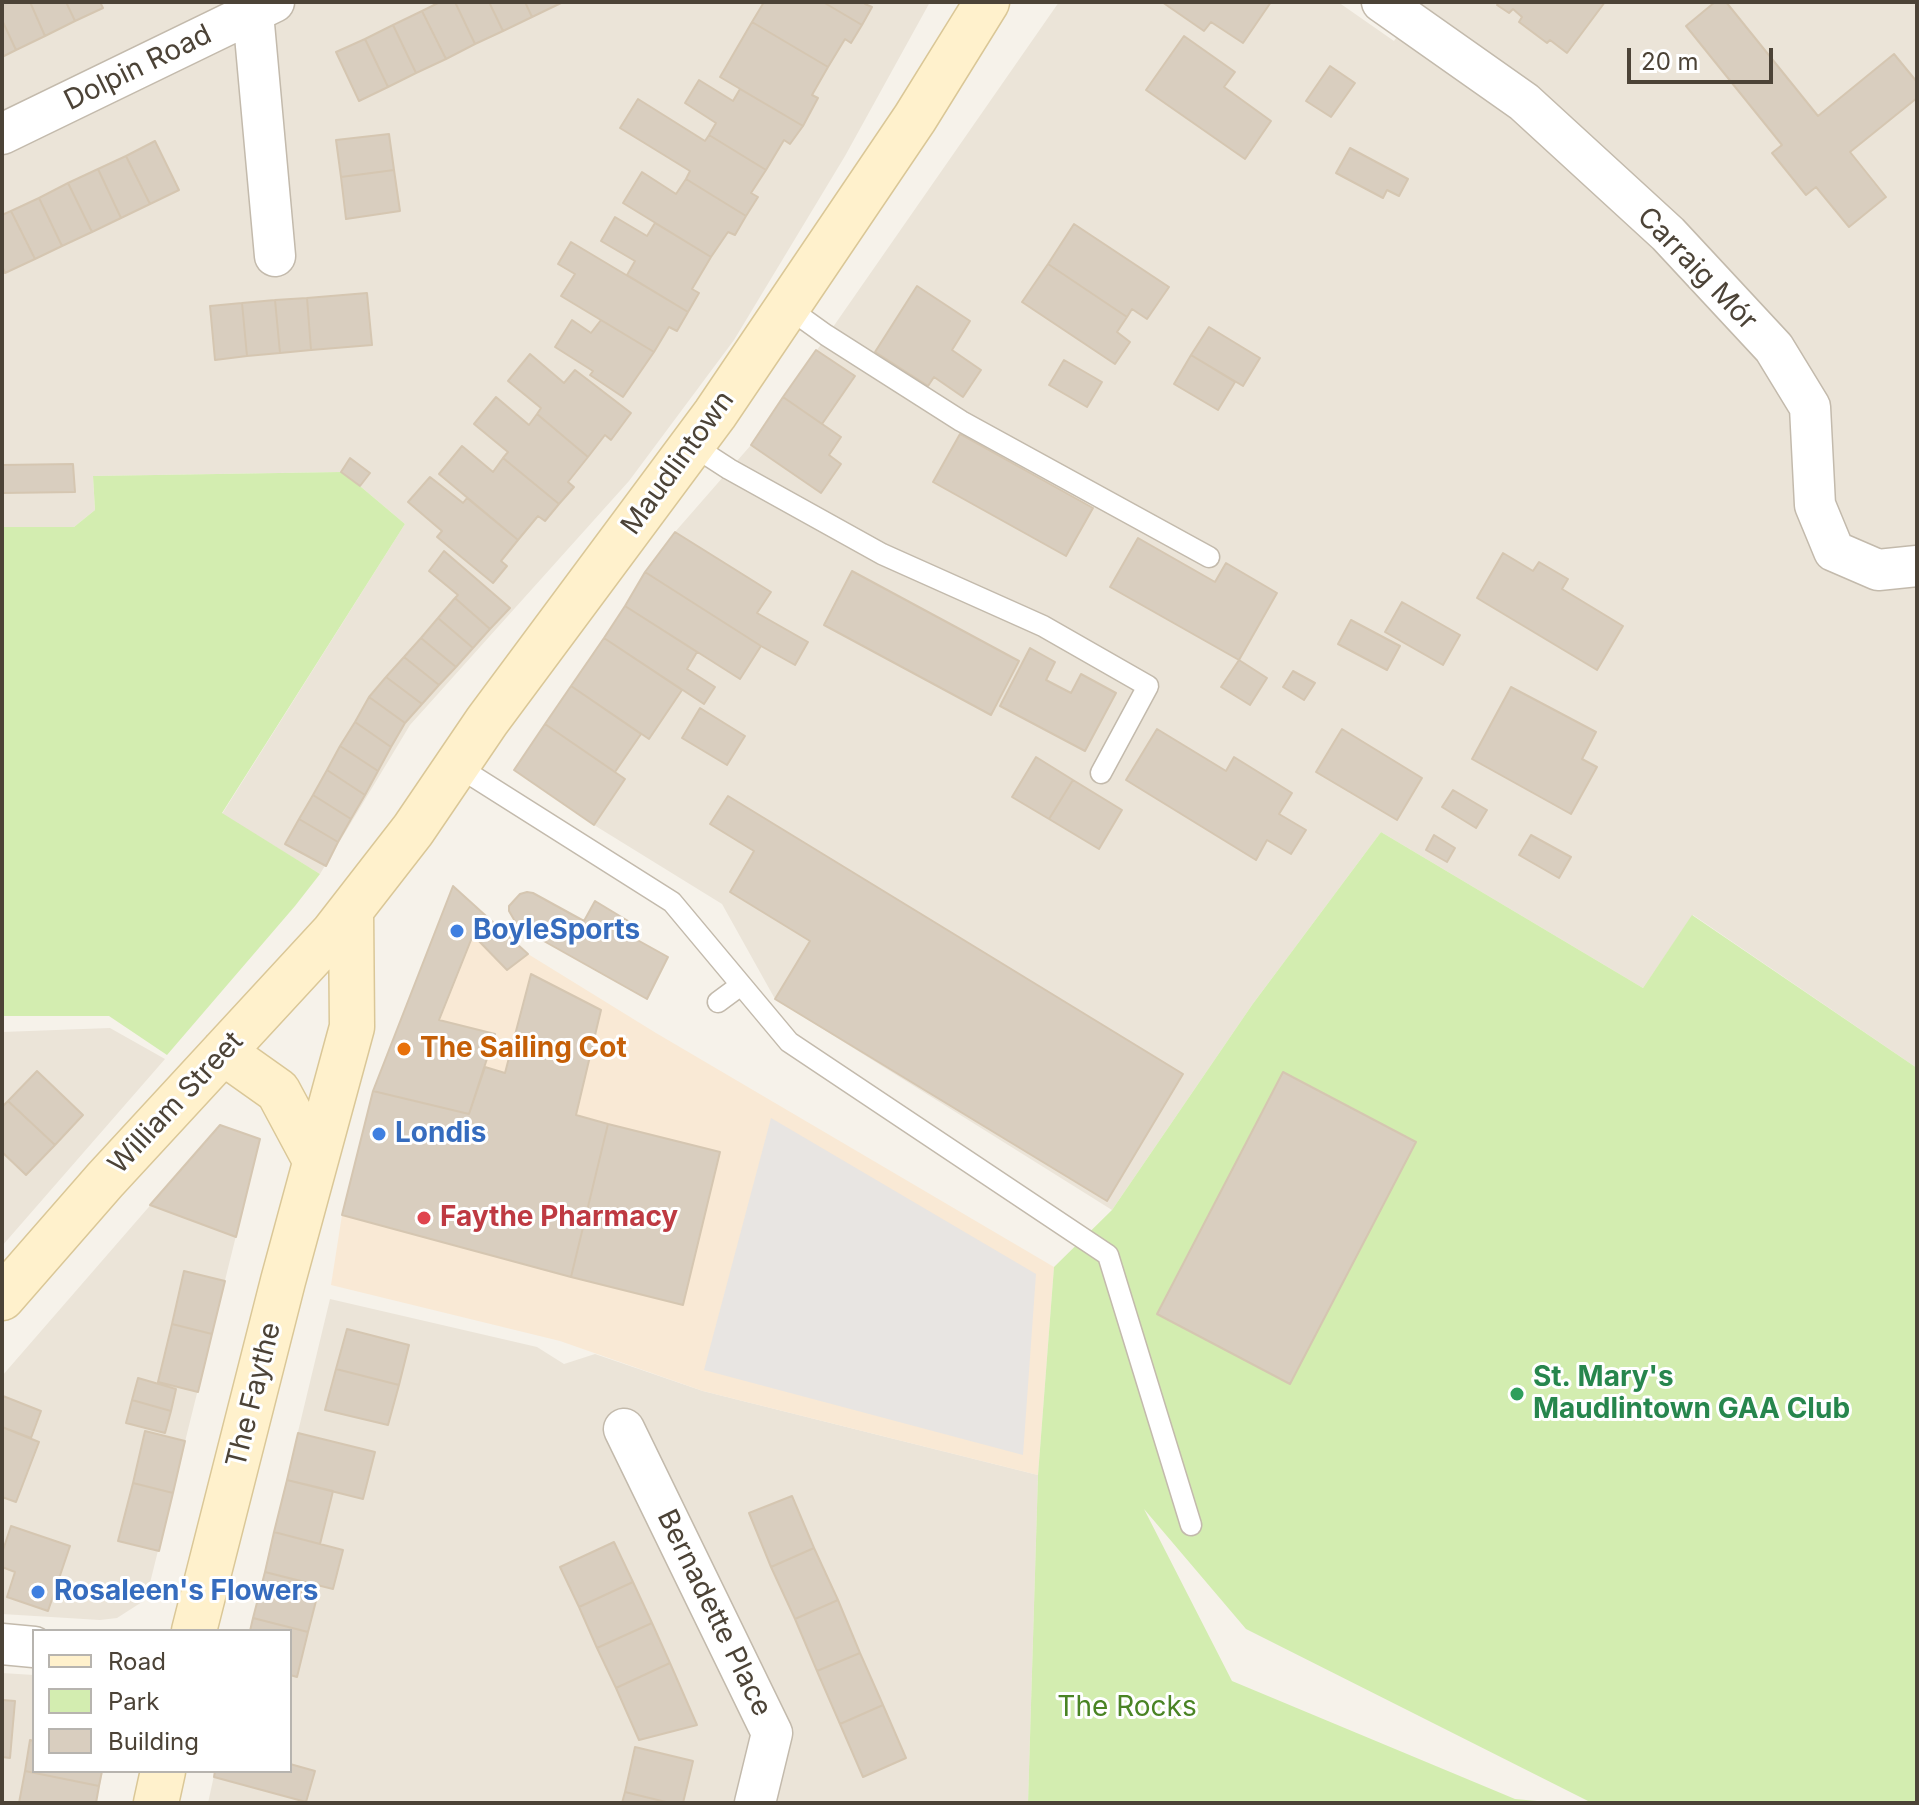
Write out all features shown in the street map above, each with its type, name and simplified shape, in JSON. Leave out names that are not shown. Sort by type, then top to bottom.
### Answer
[{"type":"main road","name":"Maudlintown","points":[[351,911],[413,830],[487,721],[692,445],[915,118],[987,2]]},
{"type":"main road","name":"William Street","points":[[2,1298],[105,1180],[351,911]]},
{"type":"main road","name":"The Faythe","points":[[195,1629],[352,1027],[351,911]]},
{"type":"main road","points":[[223,1052],[278,1091],[315,1160]]},
{"type":"main road","points":[[156,1803],[163,1773]]},
{"type":"street","name":"Carraig Mór","points":[[1382,2],[1524,102],[1668,234],[1774,348],[1810,407],[1815,505],[1834,551],[1878,570],[1917,566]]},
{"type":"street","name":"Dolpin Road","points":[[2,134],[259,6]]},
{"type":"street","points":[[259,6],[275,256]]},
{"type":"street","name":"Bernadette Place","points":[[624,1429],[772,1733],[755,1803]]},
{"type":"street","points":[[2,1644],[32,1647]]},
{"type":"lane","points":[[787,307],[961,421],[1209,557]]},
{"type":"lane","points":[[692,445],[729,469],[882,554],[1043,626],[1148,686],[1101,773]]},
{"type":"lane","points":[[457,766],[672,902],[789,1042],[1108,1255],[1191,1525]]},
{"type":"lane","points":[[718,1002],[741,985]]},
{"type":"shaded area","points":[[2,2],[930,2],[845,156],[734,340],[629,481],[410,725],[320,874],[222,814],[405,524],[340,472],[93,476],[95,510],[74,527],[2,527]]},
{"type":"shaded area","points":[[1059,2],[1338,2],[1394,41],[1421,2],[1917,2],[1917,1068],[1693,915],[1643,988],[1381,832],[1252,1005],[1112,1210],[775,999],[722,904],[594,825],[514,770],[675,532],[751,445]]},
{"type":"shaded area","points":[[453,886],[528,954],[656,1033],[1054,1267],[1038,1475],[703,1391],[560,1341],[331,1285],[342,1215],[373,1091]]},
{"type":"shaded area","points":[[110,1028],[165,1059],[2,1246],[2,1032]]},
{"type":"shaded area","points":[[771,1118],[1036,1274],[1023,1455],[704,1370]]},
{"type":"shaded area","points":[[220,1125],[260,1139],[148,1591],[142,1602],[117,1618],[100,1620],[2,1614],[2,1376]]},
{"type":"shaded area","points":[[330,1299],[537,1347],[564,1364],[595,1354],[703,1391],[1038,1475],[1028,1803],[208,1803],[215,1773],[292,1773],[292,1629],[250,1629]]},
{"type":"shaded area","points":[[2,1673],[32,1675],[32,1773],[103,1773],[96,1803],[2,1803]]},
{"type":"green space","points":[[341,472],[405,524],[222,813],[320,874],[167,1055],[109,1016],[2,1016],[2,527],[74,527],[95,510],[93,476]]},
{"type":"green space","name":"St. Mary's Maudlintown GAA Club","points":[[1381,832],[1643,988],[1692,915],[1917,1068],[1917,1803],[1592,1803],[1246,1629],[1144,1509],[1232,1681],[1515,1799],[1559,1803],[1028,1803],[1038,1475],[1054,1267],[1112,1210],[1252,1005]]},
{"type":"building","points":[[2,2],[30,2],[45,36],[16,50],[2,20]]},
{"type":"building","points":[[30,2],[66,2],[75,21],[45,36]]},
{"type":"building","points":[[66,2],[100,2],[103,8],[75,21]]},
{"type":"building","points":[[440,2],[455,2],[475,44],[446,59],[422,11]]},
{"type":"building","points":[[455,2],[489,2],[503,31],[475,44]]},
{"type":"building","points":[[489,2],[525,2],[532,17],[503,31]]},
{"type":"building","points":[[525,2],[560,2],[561,3],[532,17]]},
{"type":"building","points":[[764,2],[823,2],[862,25],[851,43],[845,39],[828,67],[752,22]]},
{"type":"building","points":[[823,2],[866,2],[872,7],[862,25]]},
{"type":"building","points":[[1162,2],[1271,2],[1243,43],[1211,22],[1204,31]]},
{"type":"building","points":[[1499,2],[1605,2],[1567,53],[1550,40],[1547,43],[1519,22],[1522,17],[1513,9],[1509,13],[1497,5]]},
{"type":"building","points":[[1715,2],[1726,2],[1818,116],[1894,54],[1917,82],[1917,98],[1850,152],[1886,197],[1849,227],[1816,187],[1806,195],[1772,153],[1782,145],[1686,26]]},
{"type":"building","points":[[422,11],[446,59],[416,73],[393,25]]},
{"type":"building","points":[[2,20],[16,50],[2,57]]},
{"type":"building","points":[[752,22],[828,67],[812,95],[818,98],[803,126],[720,77]]},
{"type":"building","points":[[393,25],[416,73],[388,87],[365,39]]},
{"type":"building","points":[[1184,36],[1235,72],[1224,87],[1271,121],[1245,159],[1146,90]]},
{"type":"building","points":[[365,39],[388,87],[359,101],[336,52]]},
{"type":"building","points":[[1330,66],[1355,83],[1331,117],[1306,101]]},
{"type":"building","points":[[699,80],[733,101],[740,89],[803,126],[790,144],[784,140],[766,170],[709,135],[716,123],[685,103]]},
{"type":"building","points":[[638,99],[705,141],[709,135],[766,170],[751,193],[758,197],[746,216],[686,179],[690,171],[620,128]]},
{"type":"building","points":[[389,134],[394,170],[341,177],[336,140]]},
{"type":"building","points":[[155,141],[179,190],[150,204],[126,156]]},
{"type":"building","points":[[1350,148],[1408,179],[1399,196],[1387,190],[1383,198],[1336,173]]},
{"type":"building","points":[[126,156],[150,204],[121,218],[98,169]]},
{"type":"building","points":[[98,169],[121,218],[92,232],[68,183]]},
{"type":"building","points":[[394,170],[400,211],[346,219],[341,177]]},
{"type":"building","points":[[642,172],[676,194],[686,179],[746,216],[735,235],[728,232],[711,257],[623,203]]},
{"type":"building","points":[[68,183],[92,232],[62,246],[39,198]]},
{"type":"building","points":[[39,198],[62,246],[35,259],[11,211]]},
{"type":"building","points":[[11,211],[35,259],[5,273],[2,266],[2,215]]},
{"type":"building","points":[[615,217],[647,236],[655,223],[711,257],[692,289],[699,293],[688,312],[627,275],[635,261],[601,241]]},
{"type":"building","points":[[1074,224],[1169,287],[1147,319],[1132,309],[1127,317],[1048,264]]},
{"type":"building","points":[[571,242],[688,312],[677,331],[669,327],[654,352],[561,296],[575,274],[558,264]]},
{"type":"building","points":[[1048,264],[1127,317],[1117,332],[1130,342],[1115,364],[1022,302]]},
{"type":"building","points":[[917,286],[970,321],[952,350],[981,370],[963,397],[934,377],[928,386],[875,352]]},
{"type":"building","points":[[367,293],[372,345],[311,350],[307,298]]},
{"type":"building","points":[[307,298],[311,350],[280,353],[275,300]]},
{"type":"building","points":[[275,300],[280,353],[247,356],[242,303]]},
{"type":"building","points":[[242,303],[247,356],[215,360],[210,306]]},
{"type":"building","points":[[572,320],[591,333],[601,320],[654,352],[623,397],[590,375],[593,371],[555,347]]},
{"type":"building","points":[[1209,327],[1260,358],[1243,386],[1191,355]]},
{"type":"building","points":[[816,350],[855,376],[822,424],[783,397]]},
{"type":"building","points":[[530,354],[564,383],[575,370],[631,413],[611,440],[605,435],[588,457],[537,414],[541,408],[508,381]]},
{"type":"building","points":[[1191,355],[1235,382],[1218,410],[1174,384]]},
{"type":"building","points":[[1064,360],[1102,382],[1087,407],[1049,385]]},
{"type":"building","points":[[496,397],[529,425],[537,414],[588,457],[568,482],[574,487],[559,504],[503,458],[508,452],[474,424]]},
{"type":"building","points":[[783,397],[841,437],[829,455],[841,464],[821,493],[751,445]]},
{"type":"building","points":[[960,434],[1093,508],[1066,556],[933,482]]},
{"type":"building","points":[[462,446],[493,472],[503,458],[559,504],[545,521],[538,516],[518,540],[439,474]]},
{"type":"building","points":[[350,458],[370,473],[360,486],[341,472]]},
{"type":"building","points":[[73,464],[75,492],[2,493],[2,465]]},
{"type":"building","points":[[430,477],[463,503],[467,498],[518,540],[501,561],[507,566],[493,583],[437,537],[442,531],[408,502]]},
{"type":"building","points":[[675,532],[771,592],[757,613],[808,642],[795,665],[645,572]]},
{"type":"building","points":[[1138,538],[1215,582],[1226,563],[1277,593],[1239,660],[1110,587]]},
{"type":"building","points":[[444,551],[510,608],[490,629],[455,598],[458,595],[429,571]]},
{"type":"building","points":[[1503,553],[1533,571],[1539,562],[1568,579],[1562,589],[1623,626],[1597,670],[1477,598]]},
{"type":"building","points":[[852,571],[1019,661],[991,715],[824,625]]},
{"type":"building","points":[[645,572],[761,646],[740,679],[625,606]]},
{"type":"building","points":[[455,598],[490,629],[473,648],[438,618]]},
{"type":"building","points":[[1402,602],[1460,635],[1443,665],[1385,632]]},
{"type":"building","points":[[625,606],[697,652],[687,669],[715,687],[704,704],[604,638]]},
{"type":"building","points":[[438,618],[473,648],[456,667],[421,638]]},
{"type":"building","points":[[1351,620],[1400,646],[1387,670],[1338,644]]},
{"type":"building","points":[[421,638],[456,667],[439,685],[404,657]]},
{"type":"building","points":[[604,638],[682,690],[649,739],[571,686]]},
{"type":"building","points":[[1030,648],[1055,662],[1046,680],[1071,693],[1081,674],[1116,693],[1085,751],[1000,706]]},
{"type":"building","points":[[404,657],[439,685],[422,704],[386,677]]},
{"type":"building","points":[[1239,660],[1267,678],[1250,705],[1221,687]]},
{"type":"building","points":[[1293,671],[1315,683],[1304,700],[1283,687]]},
{"type":"building","points":[[386,677],[422,704],[405,723],[369,697]]},
{"type":"building","points":[[571,686],[641,734],[615,772],[545,724]]},
{"type":"building","points":[[1511,687],[1596,732],[1582,759],[1597,767],[1571,814],[1472,759]]},
{"type":"building","points":[[369,697],[405,723],[391,747],[355,722]]},
{"type":"building","points":[[700,708],[745,736],[727,765],[682,738]]},
{"type":"building","points":[[355,722],[391,747],[378,771],[340,746]]},
{"type":"building","points":[[545,724],[625,779],[594,825],[514,770]]},
{"type":"building","points":[[1157,729],[1226,771],[1234,757],[1292,793],[1279,814],[1306,830],[1291,854],[1267,840],[1256,860],[1126,780]]},
{"type":"building","points":[[1342,729],[1422,778],[1397,820],[1316,772]]},
{"type":"building","points":[[340,746],[378,771],[365,795],[327,770]]},
{"type":"building","points":[[1036,757],[1073,780],[1049,819],[1012,797]]},
{"type":"building","points":[[327,770],[365,795],[351,819],[313,795]]},
{"type":"building","points":[[1073,780],[1122,810],[1099,849],[1049,819]]},
{"type":"building","points":[[1453,790],[1487,810],[1476,828],[1442,807]]},
{"type":"building","points":[[313,795],[351,819],[338,842],[299,819]]},
{"type":"building","points":[[728,796],[1183,1074],[1107,1201],[775,999],[810,941],[730,892],[754,851],[710,824]]},
{"type":"building","points":[[299,819],[338,842],[326,866],[285,844]]},
{"type":"building","points":[[1434,835],[1455,848],[1447,862],[1426,850]]},
{"type":"building","points":[[1531,835],[1571,857],[1559,878],[1519,855]]},
{"type":"building","points":[[453,886],[528,954],[507,970],[473,935],[439,1020],[495,1034],[469,1114],[373,1091]]},
{"type":"building","points":[[527,892],[584,921],[595,901],[638,927],[632,937],[668,957],[647,999],[516,923],[509,906],[520,894]]},
{"type":"building","points":[[531,974],[601,1010],[576,1115],[608,1124],[571,1277],[342,1215],[373,1091],[469,1114],[485,1067],[505,1073]]},
{"type":"building","points":[[37,1071],[83,1115],[55,1145],[8,1101]]},
{"type":"building","points":[[1283,1072],[1416,1142],[1290,1384],[1157,1314]]},
{"type":"building","points":[[8,1101],[55,1145],[26,1175],[2,1152],[2,1107]]},
{"type":"building","points":[[608,1124],[720,1152],[683,1305],[571,1277]]},
{"type":"building","points":[[220,1125],[260,1139],[236,1237],[150,1205]]},
{"type":"building","points":[[184,1271],[225,1281],[212,1334],[172,1324]]},
{"type":"building","points":[[172,1324],[212,1334],[198,1392],[158,1382]]},
{"type":"building","points":[[347,1329],[409,1345],[399,1385],[336,1369]]},
{"type":"building","points":[[336,1369],[399,1385],[388,1425],[325,1410]]},
{"type":"building","points":[[138,1378],[176,1389],[171,1411],[132,1400]]},
{"type":"building","points":[[3,1396],[41,1411],[31,1438],[2,1427]]},
{"type":"building","points":[[132,1400],[171,1411],[165,1433],[126,1423]]},
{"type":"building","points":[[2,1427],[39,1442],[16,1502],[2,1497]]},
{"type":"building","points":[[145,1431],[185,1441],[173,1493],[133,1483]]},
{"type":"building","points":[[298,1433],[375,1452],[363,1499],[287,1480]]},
{"type":"building","points":[[287,1480],[333,1491],[320,1544],[274,1532]]},
{"type":"building","points":[[133,1483],[173,1493],[159,1551],[118,1541]]},
{"type":"building","points":[[792,1496],[814,1548],[771,1567],[749,1513]]},
{"type":"building","points":[[11,1526],[70,1546],[48,1611],[7,1597],[15,1572],[2,1567],[2,1553]]},
{"type":"building","points":[[274,1532],[343,1550],[333,1589],[265,1572]]},
{"type":"building","points":[[614,1542],[633,1582],[579,1607],[560,1567]]},
{"type":"building","points":[[814,1548],[838,1600],[795,1619],[771,1567]]},
{"type":"building","points":[[265,1572],[304,1582],[301,1597],[316,1601],[308,1632],[253,1618]]},
{"type":"building","points":[[633,1582],[652,1623],[597,1648],[579,1607]]},
{"type":"building","points":[[838,1600],[860,1653],[817,1671],[795,1619]]},
{"type":"building","points":[[253,1618],[308,1632],[297,1677],[292,1676],[292,1629],[250,1629]]},
{"type":"building","points":[[652,1623],[670,1663],[616,1688],[597,1648]]},
{"type":"building","points":[[860,1653],[883,1705],[840,1724],[817,1671]]},
{"type":"building","points":[[670,1663],[697,1725],[639,1740],[616,1688]]},
{"type":"building","points":[[2,1700],[15,1701],[10,1758],[2,1757]]},
{"type":"building","points":[[883,1705],[906,1758],[863,1777],[840,1724]]},
{"type":"building","points":[[30,1740],[32,1772],[25,1771]]},
{"type":"building","points":[[635,1747],[693,1761],[683,1803],[670,1803],[625,1792]]},
{"type":"building","points":[[292,1765],[315,1771],[306,1802],[214,1777],[215,1773],[292,1773]]},
{"type":"building","points":[[25,1771],[99,1786],[96,1803],[19,1803]]},
{"type":"building","points":[[35,1773],[102,1773],[99,1786]]},
{"type":"building","points":[[625,1792],[670,1803],[622,1803]]},
{"type":"place","name":"BoyleSports","points":[[457,931]]},
{"type":"place","name":"The Sailing Cot","points":[[404,1049]]},
{"type":"place","name":"Londis","points":[[379,1134]]},
{"type":"place","name":"Faythe Pharmacy","points":[[424,1218]]},
{"type":"place","name":"St. Mary's Maudlintown GAA Club","points":[[1517,1394]]},
{"type":"place","name":"Rosaleen's Flowers","points":[[38,1592]]},
{"type":"park label","name":"The Rocks","points":[[1127,1708]]}]
